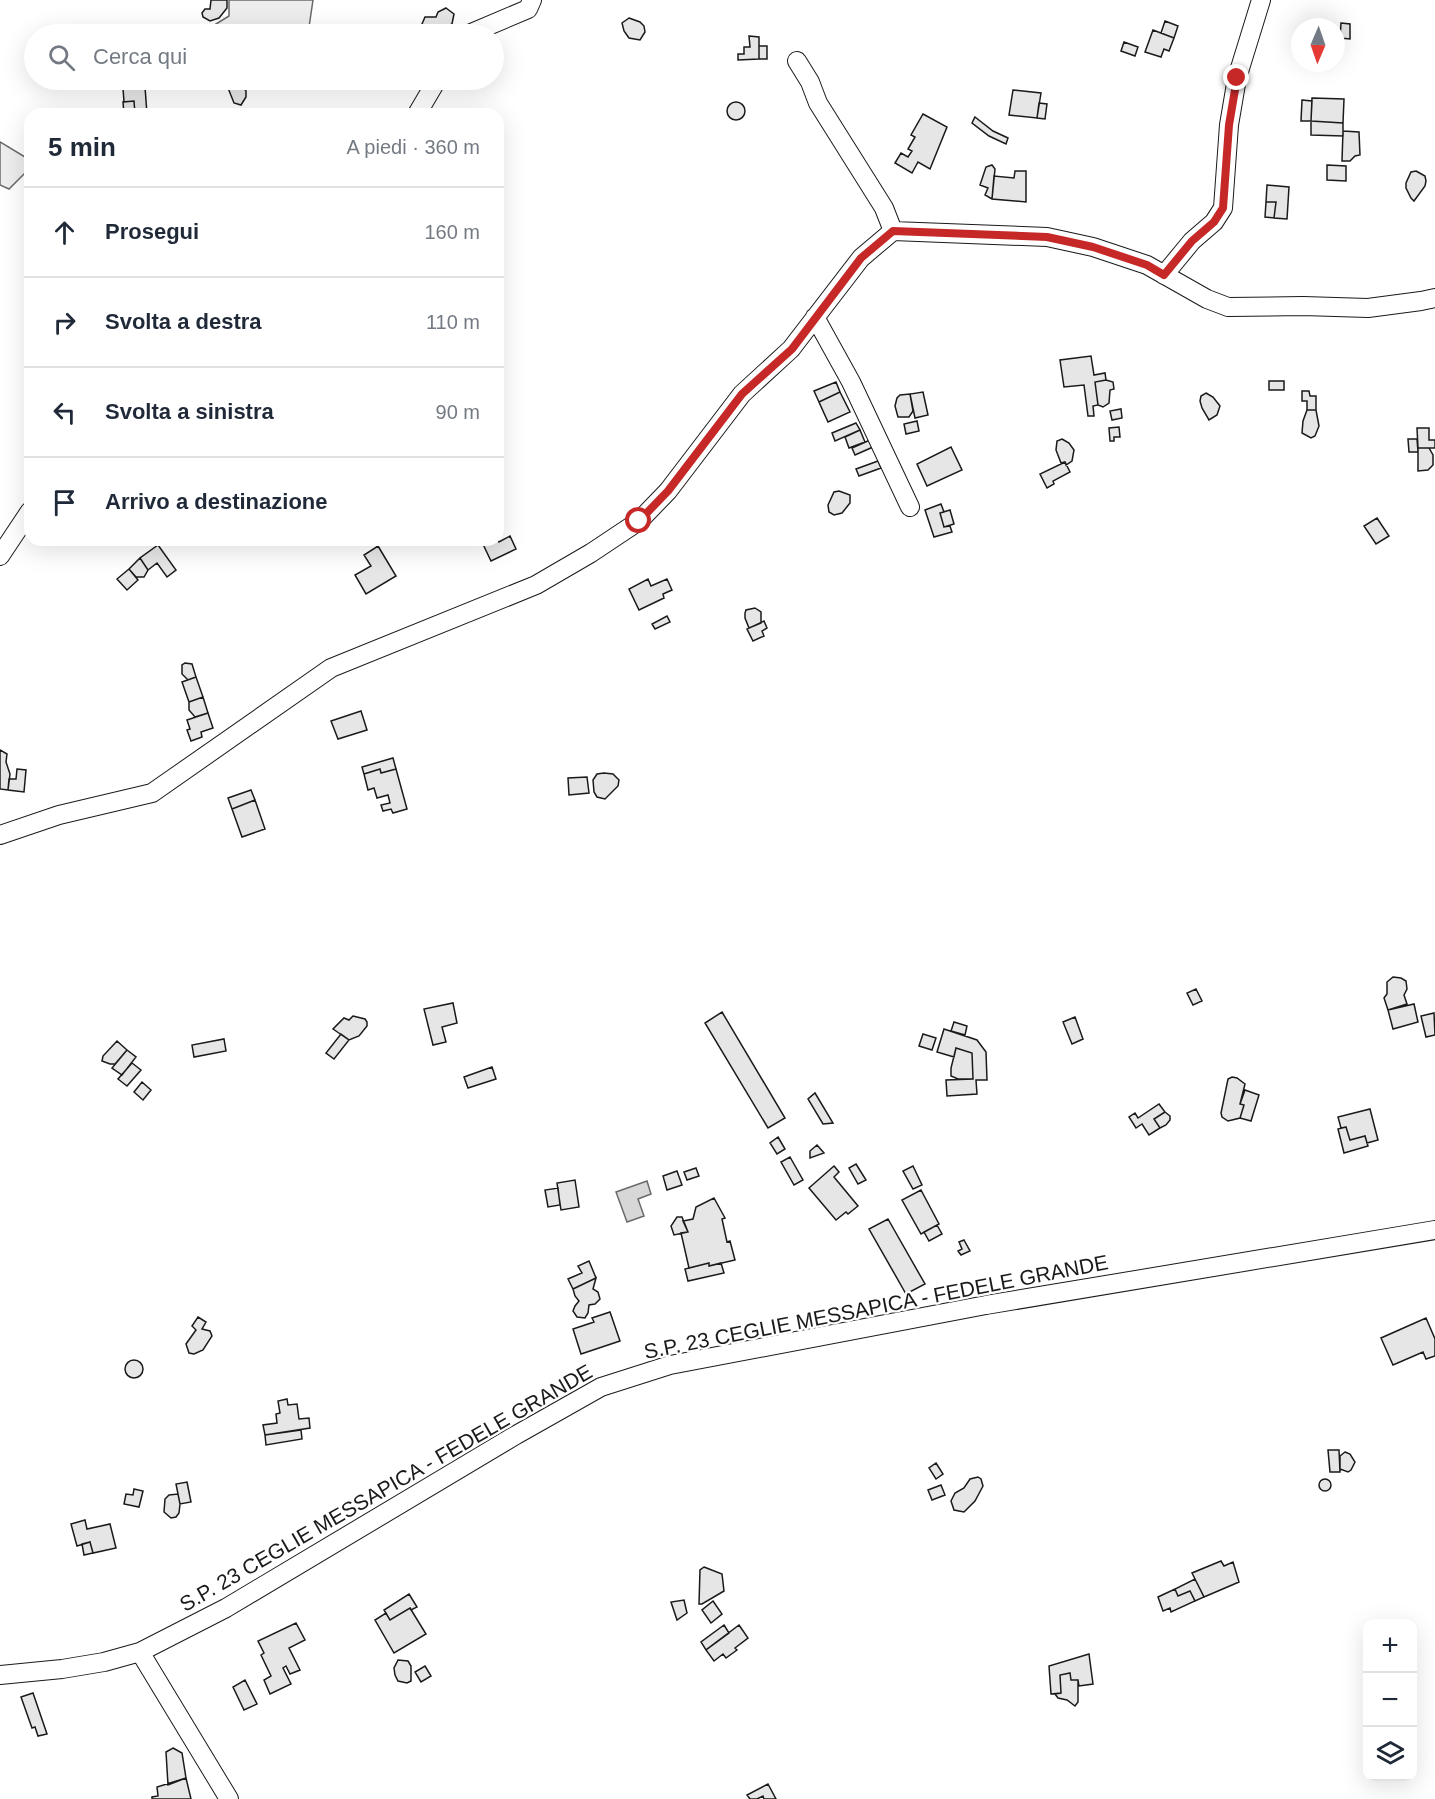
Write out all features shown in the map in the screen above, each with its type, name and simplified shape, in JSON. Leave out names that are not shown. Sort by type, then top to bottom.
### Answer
[{"type":"street","points":[[493,24],[528,9],[532,0]]},
{"type":"street","points":[[1164,275],[1192,241],[1214,222],[1223,208],[1229,125],[1237,78],[1261,0]]},
{"type":"street","points":[[797,61],[810,82],[818,103],[884,207],[893,231]]},
{"type":"street","points":[[421,108],[431,90]]},
{"type":"street","points":[[0,835],[59,815],[152,793],[331,668],[536,585],[591,553],[639,521],[668,491],[742,394],[792,349],[861,258],[893,231],[1047,237],[1093,247],[1147,265],[1207,299],[1228,307],[1368,308],[1435,298]]},
{"type":"street","points":[[815,317],[851,382],[910,507]]},
{"type":"street","points":[[0,556],[24,520]]},
{"type":"street","name":"S.P. 23 CEGLIE MESSAPICA - FEDELE GRANDE","points":[[0,1675],[62,1669],[104,1662],[140,1652],[226,1608],[516,1435],[601,1387],[670,1365],[975,1307],[1435,1230]]},
{"type":"street","points":[[140,1652],[229,1799]]},
{"type":"shaded area","points":[[229,0],[313,0],[309,24],[216,24],[229,16]]},
{"type":"shaded area","points":[[0,142],[24,156],[24,174],[9,189],[0,185]]},
{"type":"shaded area","points":[[647,1181],[651,1194],[638,1199],[644,1216],[627,1222],[616,1192]]},
{"type":"building","points":[[211,0],[227,0],[227,8],[219,18],[210,21],[203,17],[202,13],[205,9],[210,9]]},
{"type":"building","points":[[446,8],[454,14],[452,24],[422,24],[425,17],[436,17],[438,12]]},
{"type":"building","points":[[629,18],[644,26],[645,32],[640,40],[629,38],[624,31],[622,23]]},
{"type":"building","points":[[1165,21],[1178,26],[1174,38],[1161,33]]},
{"type":"building","points":[[1345,23],[1350,24],[1350,39],[1345,38]]},
{"type":"building","points":[[1153,30],[1174,38],[1169,51],[1164,49],[1161,57],[1145,52]]},
{"type":"building","points":[[749,36],[759,37],[759,59],[738,60],[738,54],[744,54],[744,47],[750,47]]},
{"type":"building","points":[[1124,42],[1138,47],[1135,56],[1121,51]]},
{"type":"building","points":[[759,46],[767,46],[767,59],[759,59]]},
{"type":"building","points":[[123,90],[145,90],[147,108],[135,108],[134,101],[124,102]]},
{"type":"building","points":[[229,90],[245,90],[246,97],[241,105],[234,103]]},
{"type":"building","points":[[1013,90],[1041,93],[1037,118],[1009,115]]},
{"type":"building","points":[[1312,98],[1344,99],[1343,123],[1311,121]]},
{"type":"building","points":[[1302,100],[1312,101],[1311,121],[1301,121]]},
{"type":"building","points":[[134,101],[135,108],[124,108],[123,102]]},
{"type":"building","points":[[736,102],[742,105],[745,111],[742,117],[736,120],[730,117],[727,111],[730,105]]},
{"type":"building","points":[[1039,103],[1047,104],[1045,119],[1037,118]]},
{"type":"building","points":[[923,114],[947,127],[930,169],[918,162],[912,173],[895,163],[901,153],[908,157],[912,151],[908,149],[915,137],[911,135]]},
{"type":"building","points":[[975,117],[993,131],[1008,138],[1006,144],[989,136],[972,123]]},
{"type":"building","points":[[1311,121],[1343,123],[1343,136],[1311,135]]},
{"type":"building","points":[[1343,131],[1359,132],[1360,155],[1350,161],[1342,161]]},
{"type":"building","points":[[992,165],[995,169],[992,199],[985,195],[988,188],[980,185],[986,167]]},
{"type":"building","points":[[1327,165],[1346,166],[1346,181],[1327,180]]},
{"type":"building","points":[[1015,171],[1026,171],[1026,202],[992,199],[994,176],[1014,178]]},
{"type":"building","points":[[1416,171],[1425,176],[1426,181],[1414,201],[1406,188],[1406,183],[1411,172]]},
{"type":"building","points":[[1267,185],[1289,187],[1287,219],[1274,218],[1276,202],[1266,202]]},
{"type":"building","points":[[1266,202],[1276,202],[1274,218],[1265,217]]},
{"type":"building","points":[[1091,356],[1094,375],[1105,373],[1106,380],[1095,382],[1098,405],[1093,406],[1094,416],[1088,416],[1084,385],[1064,387],[1060,360]]},
{"type":"building","points":[[1106,380],[1113,382],[1114,389],[1110,390],[1109,403],[1103,407],[1098,405],[1095,382]]},
{"type":"building","points":[[1269,381],[1284,381],[1284,390],[1269,390]]},
{"type":"building","points":[[836,382],[840,392],[819,402],[814,391]]},
{"type":"building","points":[[1302,391],[1309,391],[1310,396],[1316,396],[1316,410],[1307,410],[1307,401],[1302,401]]},
{"type":"building","points":[[840,392],[850,412],[828,422],[819,402]]},
{"type":"building","points":[[923,392],[928,415],[915,418],[910,394]]},
{"type":"building","points":[[1206,393],[1213,397],[1220,406],[1217,415],[1209,420],[1200,401],[1201,396]]},
{"type":"building","points":[[910,394],[913,411],[909,417],[898,417],[895,406],[897,398],[900,395]]},
{"type":"building","points":[[1121,409],[1122,418],[1112,420],[1110,411]]},
{"type":"building","points":[[1307,410],[1316,410],[1319,426],[1315,436],[1311,438],[1302,433]]},
{"type":"building","points":[[917,421],[919,431],[906,434],[904,424]]},
{"type":"building","points":[[856,423],[860,430],[835,441],[832,433]]},
{"type":"building","points":[[1119,427],[1120,437],[1114,437],[1114,441],[1110,441],[1109,428]]},
{"type":"building","points":[[1417,428],[1429,428],[1429,440],[1435,440],[1435,448],[1418,448]]},
{"type":"building","points":[[860,430],[865,442],[849,448],[845,437]]},
{"type":"building","points":[[1062,439],[1074,450],[1072,461],[1066,465],[1065,462],[1061,463],[1056,450],[1057,441]]},
{"type":"building","points":[[1408,439],[1417,439],[1418,452],[1409,452]]},
{"type":"building","points":[[870,440],[873,447],[855,455],[852,448]]},
{"type":"building","points":[[951,447],[962,470],[927,486],[917,464]]},
{"type":"building","points":[[1418,448],[1429,448],[1433,455],[1433,465],[1428,470],[1418,471]]},
{"type":"building","points":[[878,461],[881,468],[859,476],[856,469]]},
{"type":"building","points":[[1065,462],[1070,472],[1053,481],[1054,484],[1047,488],[1040,474]]},
{"type":"building","points":[[839,491],[850,495],[850,503],[842,513],[834,515],[829,512],[828,505],[834,492]]},
{"type":"building","points":[[941,504],[944,512],[940,513],[944,527],[950,526],[952,532],[934,537],[925,510]]},
{"type":"building","points":[[950,510],[954,524],[944,527],[940,513]]},
{"type":"building","points":[[1377,518],[1389,536],[1376,544],[1364,526]]},
{"type":"building","points":[[510,536],[516,549],[491,561],[484,546],[504,546],[504,539]]},
{"type":"building","points":[[159,546],[176,570],[167,577],[157,563],[148,570],[140,558]]},
{"type":"building","points":[[378,546],[396,576],[366,594],[355,575],[371,566],[364,555]]},
{"type":"building","points":[[140,558],[148,570],[144,577],[136,577],[129,569]]},
{"type":"building","points":[[129,569],[138,580],[127,590],[117,579]]},
{"type":"building","points":[[648,579],[651,586],[667,579],[672,590],[663,594],[664,598],[639,610],[629,589]]},
{"type":"building","points":[[755,608],[761,612],[761,623],[749,628],[745,613],[746,610]]},
{"type":"building","points":[[667,616],[670,622],[655,629],[652,624]]},
{"type":"building","points":[[764,621],[767,628],[762,631],[764,636],[753,641],[747,629]]},
{"type":"building","points":[[192,664],[196,677],[188,680],[182,674],[182,665]]},
{"type":"building","points":[[196,677],[203,697],[189,702],[182,682]]},
{"type":"building","points":[[203,697],[208,713],[195,717],[189,710],[189,702]]},
{"type":"building","points":[[361,711],[367,730],[338,739],[331,721]]},
{"type":"building","points":[[208,713],[213,728],[201,732],[202,737],[191,741],[187,730],[190,729],[187,720]]},
{"type":"building","points":[[0,750],[7,754],[6,762],[10,774],[8,790],[0,789]]},
{"type":"building","points":[[393,758],[396,769],[381,773],[380,769],[364,774],[362,767]]},
{"type":"building","points":[[17,769],[26,770],[24,792],[8,790],[9,779],[16,779]]},
{"type":"building","points":[[380,769],[381,773],[396,769],[407,809],[393,813],[391,809],[383,811],[381,805],[390,803],[388,795],[377,798],[374,788],[368,790],[364,774]]},
{"type":"building","points":[[597,774],[613,774],[619,780],[618,786],[605,799],[597,797],[593,780]]},
{"type":"building","points":[[587,777],[589,793],[569,795],[568,778]]},
{"type":"building","points":[[251,790],[255,800],[232,809],[228,798]]},
{"type":"building","points":[[255,800],[265,829],[242,837],[232,809]]},
{"type":"building","points":[[1393,977],[1406,981],[1407,989],[1404,995],[1407,1004],[1388,1010],[1384,998],[1387,994],[1387,982]]},
{"type":"building","points":[[1196,989],[1202,1001],[1193,1005],[1187,993]]},
{"type":"building","points":[[453,1003],[457,1023],[442,1027],[446,1042],[433,1045],[424,1009]]},
{"type":"building","points":[[1414,1004],[1418,1022],[1393,1029],[1388,1010]]},
{"type":"building","points":[[722,1012],[785,1118],[768,1128],[705,1023]]},
{"type":"building","points":[[1434,1013],[1435,1035],[1426,1037],[1421,1016]]},
{"type":"building","points":[[353,1016],[365,1019],[367,1026],[359,1036],[349,1040],[333,1029],[344,1018],[349,1020]]},
{"type":"building","points":[[1075,1017],[1083,1039],[1072,1044],[1063,1022]]},
{"type":"building","points":[[954,1022],[967,1026],[965,1035],[951,1031]]},
{"type":"building","points":[[944,1029],[977,1040],[986,1052],[987,1080],[976,1080],[977,1094],[947,1096],[946,1080],[973,1079],[972,1053],[956,1048],[954,1057],[937,1052]]},
{"type":"building","points":[[341,1034],[349,1040],[334,1059],[326,1053]]},
{"type":"building","points":[[923,1034],[936,1038],[932,1050],[919,1046]]},
{"type":"building","points":[[224,1039],[226,1051],[194,1057],[192,1045]]},
{"type":"building","points":[[117,1041],[127,1050],[115,1064],[102,1061],[103,1056]]},
{"type":"building","points":[[956,1048],[972,1053],[973,1079],[958,1079],[951,1076]]},
{"type":"building","points":[[127,1050],[136,1057],[122,1075],[112,1068]]},
{"type":"building","points":[[132,1063],[141,1070],[127,1086],[118,1079]]},
{"type":"building","points":[[492,1067],[496,1079],[468,1088],[464,1077]]},
{"type":"building","points":[[1232,1077],[1245,1084],[1240,1104],[1244,1105],[1240,1118],[1228,1121],[1222,1117],[1221,1113],[1228,1079]]},
{"type":"building","points":[[142,1082],[151,1090],[143,1100],[134,1092]]},
{"type":"building","points":[[1245,1090],[1259,1095],[1251,1121],[1240,1118],[1244,1105],[1240,1104]]},
{"type":"building","points":[[815,1093],[833,1123],[823,1124],[808,1099]]},
{"type":"building","points":[[1159,1104],[1165,1112],[1154,1119],[1160,1128],[1149,1135],[1142,1124],[1136,1128],[1129,1117],[1135,1113],[1138,1118]]},
{"type":"building","points":[[1370,1109],[1378,1140],[1367,1143],[1365,1136],[1350,1140],[1346,1127],[1341,1128],[1338,1117]]},
{"type":"building","points":[[1165,1112],[1170,1116],[1170,1120],[1160,1128],[1154,1119]]},
{"type":"building","points":[[1346,1127],[1350,1140],[1365,1136],[1368,1146],[1344,1153],[1338,1129]]},
{"type":"building","points":[[778,1137],[785,1149],[777,1154],[770,1143]]},
{"type":"building","points":[[817,1145],[824,1153],[810,1158],[810,1151]]},
{"type":"building","points":[[790,1157],[803,1180],[794,1185],[781,1162]]},
{"type":"building","points":[[856,1164],[866,1180],[858,1184],[849,1168]]},
{"type":"building","points":[[834,1166],[839,1172],[834,1177],[858,1206],[836,1220],[809,1188]]},
{"type":"building","points":[[913,1166],[922,1185],[913,1189],[903,1171]]},
{"type":"building","points":[[696,1168],[699,1176],[687,1180],[684,1172]]},
{"type":"building","points":[[677,1171],[682,1185],[667,1190],[663,1176]]},
{"type":"building","points":[[575,1180],[579,1207],[561,1210],[557,1183]]},
{"type":"building","points":[[558,1188],[560,1205],[548,1207],[545,1190]]},
{"type":"building","points":[[921,1190],[939,1224],[921,1234],[902,1200]]},
{"type":"building","points":[[714,1198],[725,1218],[722,1219],[727,1242],[730,1241],[735,1260],[689,1268],[681,1233],[688,1232],[683,1221],[693,1219],[696,1207]]},
{"type":"building","points":[[677,1217],[682,1217],[688,1232],[674,1235],[671,1226]]},
{"type":"building","points":[[888,1219],[925,1284],[906,1294],[869,1229]]},
{"type":"building","points":[[937,1225],[942,1234],[929,1241],[924,1232]]},
{"type":"building","points":[[964,1240],[970,1251],[961,1255],[958,1251],[962,1249],[959,1242]]},
{"type":"building","points":[[589,1261],[596,1278],[573,1289],[568,1279],[582,1273],[578,1266]]},
{"type":"building","points":[[709,1263],[709,1266],[721,1263],[724,1273],[688,1281],[685,1269]]},
{"type":"building","points":[[596,1278],[593,1289],[598,1292],[600,1299],[595,1304],[589,1305],[585,1318],[577,1317],[573,1311],[579,1301],[573,1289]]},
{"type":"building","points":[[610,1312],[620,1341],[581,1354],[573,1329],[594,1322],[592,1318]]},
{"type":"building","points":[[198,1317],[206,1322],[202,1329],[210,1331],[212,1336],[203,1350],[194,1354],[189,1353],[186,1344],[196,1330],[192,1326]]},
{"type":"building","points":[[1426,1318],[1435,1339],[1435,1356],[1426,1359],[1423,1352],[1393,1365],[1381,1338]]},
{"type":"building","points":[[134,1360],[140,1363],[143,1369],[140,1375],[134,1378],[128,1375],[125,1369],[128,1363]]},
{"type":"building","points":[[287,1399],[288,1405],[297,1404],[299,1419],[309,1418],[310,1428],[265,1435],[263,1425],[277,1423],[276,1414],[280,1413],[278,1401]]},
{"type":"building","points":[[301,1430],[302,1439],[266,1445],[265,1435]]},
{"type":"building","points":[[1328,1450],[1339,1450],[1340,1472],[1330,1472]]},
{"type":"building","points":[[1345,1452],[1350,1454],[1355,1462],[1348,1472],[1340,1469],[1340,1456]]},
{"type":"building","points":[[936,1463],[943,1474],[936,1479],[929,1468]]},
{"type":"building","points":[[978,1477],[983,1486],[975,1501],[964,1512],[954,1510],[951,1501],[955,1493],[964,1488],[970,1479]]},
{"type":"building","points":[[1325,1479],[1331,1485],[1325,1491],[1319,1485]]},
{"type":"building","points":[[187,1482],[191,1502],[180,1504],[176,1484]]},
{"type":"building","points":[[941,1485],[945,1495],[932,1500],[928,1490]]},
{"type":"building","points":[[134,1489],[143,1491],[139,1507],[124,1504],[126,1494],[133,1495]]},
{"type":"building","points":[[178,1494],[179,1513],[176,1517],[171,1518],[164,1512],[165,1499],[169,1495]]},
{"type":"building","points":[[85,1520],[87,1529],[110,1524],[116,1548],[93,1553],[90,1542],[77,1546],[71,1524]]},
{"type":"building","points":[[90,1542],[93,1553],[84,1555],[82,1544]]},
{"type":"building","points":[[1221,1561],[1224,1566],[1233,1562],[1239,1582],[1204,1597],[1192,1573]]},
{"type":"building","points":[[704,1567],[722,1574],[724,1591],[699,1604],[700,1570]]},
{"type":"building","points":[[1195,1579],[1204,1597],[1195,1601],[1190,1591],[1178,1596],[1175,1589]]},
{"type":"building","points":[[1175,1589],[1178,1596],[1190,1591],[1195,1601],[1171,1612],[1170,1608],[1163,1611],[1158,1597]]},
{"type":"building","points":[[409,1594],[417,1607],[411,1610],[410,1608],[390,1620],[384,1610]]},
{"type":"building","points":[[684,1600],[687,1613],[677,1620],[671,1602]]},
{"type":"building","points":[[713,1601],[722,1614],[711,1623],[702,1610]]},
{"type":"building","points":[[410,1608],[426,1634],[394,1653],[375,1620],[386,1613],[390,1620]]},
{"type":"building","points":[[296,1623],[305,1640],[289,1648],[300,1670],[290,1674],[286,1666],[283,1668],[291,1684],[270,1694],[264,1680],[271,1676],[261,1655],[264,1653],[258,1641]]},
{"type":"building","points":[[724,1625],[729,1633],[706,1650],[701,1642]]},
{"type":"building","points":[[739,1625],[748,1638],[726,1658],[723,1654],[714,1661],[706,1650]]},
{"type":"building","points":[[1089,1654],[1093,1684],[1079,1686],[1078,1680],[1071,1680],[1070,1673],[1060,1675],[1061,1693],[1051,1694],[1049,1666]]},
{"type":"building","points":[[398,1660],[408,1661],[411,1666],[411,1681],[407,1683],[398,1681],[395,1675],[394,1668]]},
{"type":"building","points":[[425,1666],[431,1676],[421,1682],[415,1672]]},
{"type":"building","points":[[1070,1673],[1071,1680],[1078,1680],[1078,1702],[1075,1706],[1067,1700],[1058,1698],[1055,1694],[1061,1693],[1060,1675]]},
{"type":"building","points":[[245,1680],[257,1704],[244,1710],[233,1687]]},
{"type":"building","points":[[33,1693],[47,1734],[38,1736],[35,1727],[32,1728],[21,1697]]},
{"type":"building","points":[[173,1748],[182,1753],[186,1778],[168,1785],[166,1752]]},
{"type":"building","points":[[186,1778],[191,1799],[152,1799],[158,1796],[157,1787]]},
{"type":"building","points":[[768,1784],[776,1799],[764,1799],[763,1796],[750,1799],[747,1795]]},
{"type":"route","points":[[639,521],[668,491],[742,394],[792,349],[861,258],[893,231],[1047,237],[1093,247],[1147,265],[1164,275],[1192,241],[1214,222],[1223,208],[1229,125],[1237,78]]}]
